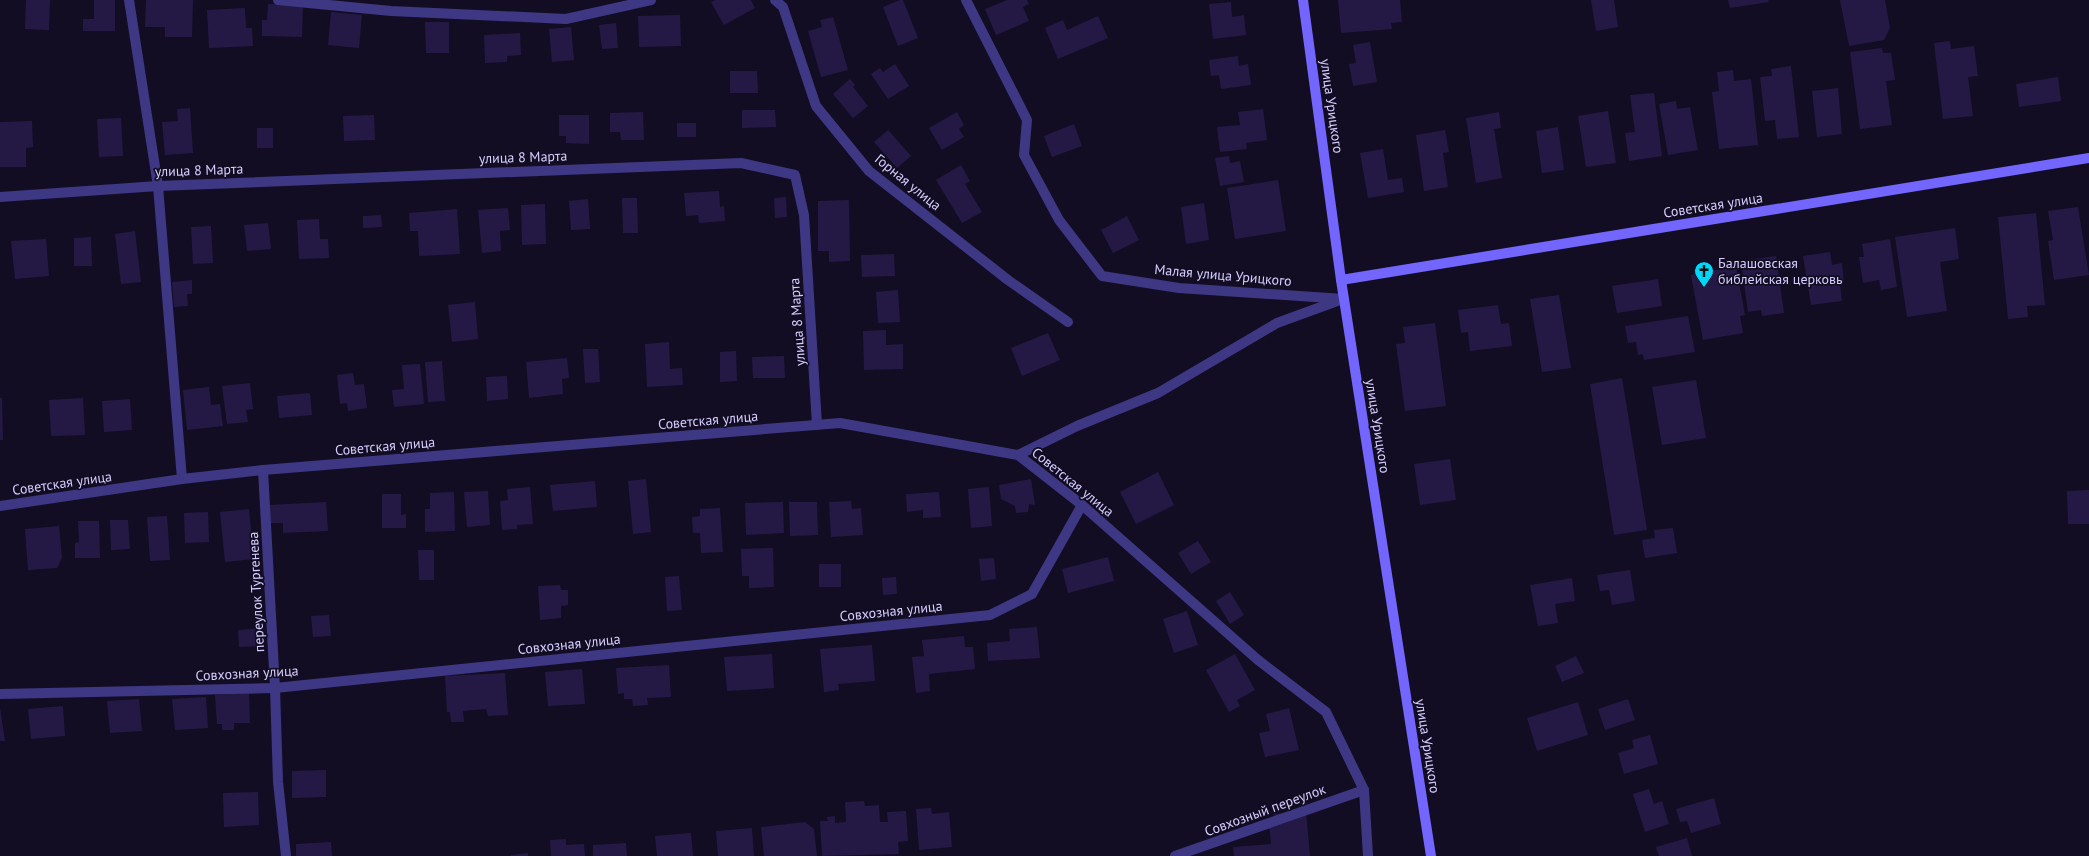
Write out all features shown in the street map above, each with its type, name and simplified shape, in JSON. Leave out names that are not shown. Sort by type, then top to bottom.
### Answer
[{"type":"main road","name":"улица Урицкого","points":[[1303,0],[1341,280],[1431,856]]},
{"type":"main road","name":"Советская улица","points":[[1341,280],[2089,158]]},
{"type":"street","points":[[129,0],[158,186],[182,479]]},
{"type":"street","points":[[278,0],[391,11],[566,19],[651,0]]},
{"type":"street","name":"Горная улица","points":[[775,0],[783,7],[816,106],[870,171],[1008,280],[1068,322]]},
{"type":"street","name":"Малая улица Урицкого","points":[[966,0],[1026,120],[1024,155],[1059,220],[1102,276],[1179,288],[1344,299]]},
{"type":"street","name":"улица 8 Марта","points":[[0,197],[158,186],[741,163],[794,175],[804,215],[817,425]]},
{"type":"street","points":[[1018,455],[1077,426],[1158,393],[1277,323],[1344,299]]},
{"type":"street","name":"Советская улица","points":[[0,506],[182,479],[263,470],[840,423],[1018,455],[1082,505],[1258,660],[1326,712],[1364,790]]},
{"type":"street","name":"переулок Тургенева","points":[[263,470],[275,688],[278,782],[286,856]]},
{"type":"street","name":"Совхозная улица","points":[[0,694],[275,688],[990,615],[1032,594],[1082,505]]},
{"type":"street","points":[[1364,790],[1368,856]]},
{"type":"street","name":"Совхозный переулок","points":[[1175,856],[1364,790]]},
{"type":"building","points":[[26,0],[50,0],[49,30],[25,29]]},
{"type":"building","points":[[94,0],[115,0],[115,31],[83,31],[83,19],[94,19]]},
{"type":"building","points":[[146,0],[193,0],[192,37],[165,37],[165,27],[145,27]]},
{"type":"building","points":[[716,0],[751,0],[755,8],[724,25],[711,2]]},
{"type":"building","points":[[903,0],[918,38],[898,46],[883,7]]},
{"type":"building","points":[[1007,0],[1027,0],[1029,4],[1023,7],[1029,21],[996,35],[985,9]]},
{"type":"building","points":[[1338,0],[1400,0],[1402,22],[1391,23],[1392,29],[1341,33]]},
{"type":"building","points":[[1591,0],[1614,0],[1618,27],[1596,31]]},
{"type":"building","points":[[1728,0],[1768,0],[1769,2],[1730,8]]},
{"type":"building","points":[[1840,0],[1885,0],[1890,28],[1884,40],[1849,46]]},
{"type":"building","points":[[1231,2],[1232,17],[1244,15],[1246,35],[1213,39],[1209,4]]},
{"type":"building","points":[[268,4],[303,5],[302,37],[262,36],[262,20],[267,20]]},
{"type":"building","points":[[245,8],[246,28],[252,28],[253,46],[209,48],[207,10]]},
{"type":"building","points":[[331,12],[362,15],[359,48],[328,45]]},
{"type":"building","points":[[680,15],[681,46],[639,47],[638,16]]},
{"type":"building","points":[[1098,16],[1108,38],[1058,59],[1045,28],[1063,20],[1067,30]]},
{"type":"building","points":[[833,17],[848,70],[821,77],[808,31],[822,27],[820,20]]},
{"type":"building","points":[[425,22],[449,22],[449,53],[426,53]]},
{"type":"building","points":[[616,23],[618,48],[602,49],[599,25]]},
{"type":"building","points":[[571,27],[574,60],[552,62],[549,29]]},
{"type":"building","points":[[520,33],[521,55],[507,56],[507,62],[485,63],[484,35]]},
{"type":"building","points":[[1950,41],[1951,49],[1974,46],[1978,76],[1968,77],[1973,116],[1943,119],[1934,43]]},
{"type":"building","points":[[1370,42],[1377,82],[1353,86],[1349,64],[1356,63],[1353,45]]},
{"type":"building","points":[[1882,48],[1883,53],[1891,53],[1895,80],[1886,81],[1892,125],[1860,129],[1850,52]]},
{"type":"building","points":[[1238,56],[1239,66],[1248,64],[1251,85],[1221,89],[1219,75],[1211,76],[1209,60]]},
{"type":"building","points":[[895,64],[909,86],[888,99],[871,74],[880,68],[883,72]]},
{"type":"building","points":[[1791,66],[1799,137],[1777,139],[1775,120],[1765,121],[1760,77],[1772,76],[1771,69]]},
{"type":"building","points":[[1733,70],[1734,81],[1751,79],[1758,145],[1719,149],[1712,92],[1719,91],[1717,72]]},
{"type":"building","points":[[730,71],[757,71],[758,93],[730,93]]},
{"type":"building","points":[[2058,77],[2061,101],[2019,107],[2016,84]]},
{"type":"building","points":[[850,79],[855,85],[853,87],[868,106],[853,118],[833,94]]},
{"type":"building","points":[[1838,88],[1842,134],[1817,137],[1812,91]]},
{"type":"building","points":[[1654,93],[1662,156],[1629,161],[1625,133],[1635,132],[1630,95]]},
{"type":"building","points":[[1676,101],[1677,109],[1690,107],[1698,150],[1668,155],[1659,104]]},
{"type":"building","points":[[190,108],[193,153],[165,155],[162,122],[178,121],[177,109]]},
{"type":"building","points":[[1263,109],[1267,140],[1246,143],[1247,149],[1220,152],[1217,127],[1240,125],[1238,112]]},
{"type":"building","points":[[742,110],[775,110],[776,127],[742,128]]},
{"type":"building","points":[[1608,111],[1616,163],[1586,167],[1578,116]]},
{"type":"building","points":[[643,112],[644,140],[621,140],[620,132],[610,132],[610,113]]},
{"type":"building","points":[[957,112],[964,125],[959,129],[964,137],[942,150],[929,128]]},
{"type":"building","points":[[1499,112],[1501,128],[1494,129],[1502,178],[1476,183],[1466,118]]},
{"type":"building","points":[[374,115],[375,140],[344,141],[343,116]]},
{"type":"building","points":[[559,115],[589,115],[589,144],[566,143],[566,136],[559,136]]},
{"type":"building","points":[[121,118],[123,156],[99,157],[97,119]]},
{"type":"building","points":[[32,121],[33,147],[26,148],[26,167],[0,167],[0,122]]},
{"type":"building","points":[[677,123],[696,123],[696,137],[677,137]]},
{"type":"building","points":[[1074,124],[1082,146],[1052,157],[1044,136]]},
{"type":"building","points":[[1558,127],[1564,170],[1542,173],[1536,131]]},
{"type":"building","points":[[257,128],[273,128],[273,148],[257,148]]},
{"type":"building","points":[[888,130],[911,156],[897,168],[874,142]]},
{"type":"building","points":[[1445,130],[1449,152],[1443,153],[1448,187],[1424,191],[1416,135]]},
{"type":"building","points":[[1383,149],[1388,180],[1402,178],[1404,192],[1368,198],[1360,153]]},
{"type":"building","points":[[1229,156],[1230,163],[1240,161],[1244,182],[1220,186],[1215,158]]},
{"type":"building","points":[[961,165],[970,181],[965,184],[982,212],[962,223],[936,180]]},
{"type":"building","points":[[1278,180],[1286,231],[1235,239],[1227,188]]},
{"type":"building","points":[[719,191],[720,207],[724,206],[725,221],[699,223],[698,215],[686,216],[684,193]]},
{"type":"building","points":[[786,197],[787,217],[775,218],[774,198]]},
{"type":"building","points":[[622,198],[637,198],[638,233],[623,233]]},
{"type":"building","points":[[588,199],[590,229],[571,230],[569,201]]},
{"type":"building","points":[[849,200],[850,261],[829,262],[829,251],[818,251],[818,201]]},
{"type":"building","points":[[1204,203],[1209,240],[1186,244],[1181,207]]},
{"type":"building","points":[[545,204],[546,244],[522,245],[521,205]]},
{"type":"building","points":[[2078,207],[2089,275],[2054,280],[2048,241],[2053,240],[2048,211]]},
{"type":"building","points":[[508,208],[510,230],[500,231],[501,251],[482,253],[478,210]]},
{"type":"building","points":[[457,209],[460,254],[419,256],[418,231],[410,231],[409,213]]},
{"type":"building","points":[[2036,213],[2045,305],[2027,306],[2028,317],[2008,319],[1998,217]]},
{"type":"building","points":[[381,215],[382,227],[363,228],[363,216]]},
{"type":"building","points":[[1127,216],[1139,240],[1113,253],[1101,230]]},
{"type":"building","points":[[319,219],[320,239],[328,239],[329,258],[299,259],[297,220]]},
{"type":"building","points":[[268,223],[271,249],[247,251],[244,225]]},
{"type":"building","points":[[211,226],[213,263],[193,264],[191,227]]},
{"type":"building","points":[[1955,228],[1959,259],[1940,262],[1947,311],[1907,317],[1895,237]]},
{"type":"building","points":[[135,231],[141,282],[121,284],[115,234]]},
{"type":"building","points":[[91,237],[92,266],[74,266],[74,238]]},
{"type":"building","points":[[46,239],[49,276],[15,279],[11,241]]},
{"type":"building","points":[[1890,239],[1897,287],[1881,290],[1879,280],[1863,283],[1859,257],[1864,257],[1862,244]]},
{"type":"building","points":[[1830,252],[1832,265],[1842,263],[1844,283],[1840,284],[1842,301],[1811,305],[1803,256]]},
{"type":"building","points":[[894,254],[895,276],[862,277],[861,255]]},
{"type":"building","points":[[1776,256],[1784,313],[1762,316],[1761,310],[1748,312],[1741,261]]},
{"type":"building","points":[[1736,266],[1745,315],[1740,316],[1743,333],[1703,340],[1691,275]]},
{"type":"building","points":[[1658,279],[1662,306],[1617,313],[1612,286]]},
{"type":"building","points":[[192,280],[192,294],[187,294],[188,306],[174,307],[172,282]]},
{"type":"building","points":[[898,290],[900,322],[878,323],[876,292]]},
{"type":"building","points":[[1559,295],[1571,368],[1542,372],[1530,299]]},
{"type":"building","points":[[475,302],[478,339],[452,342],[448,305]]},
{"type":"building","points":[[1498,305],[1501,324],[1509,323],[1512,346],[1470,351],[1468,332],[1461,333],[1458,310]]},
{"type":"building","points":[[1688,316],[1695,352],[1644,360],[1643,354],[1638,355],[1636,342],[1628,343],[1625,326]]},
{"type":"building","points":[[1435,323],[1446,406],[1405,411],[1396,344],[1405,343],[1403,327]]},
{"type":"building","points":[[886,330],[886,345],[903,344],[903,369],[864,370],[863,331]]},
{"type":"building","points":[[1048,333],[1060,360],[1022,376],[1011,348]]},
{"type":"building","points":[[669,342],[670,369],[682,368],[683,385],[647,387],[645,344]]},
{"type":"building","points":[[583,349],[598,349],[600,382],[585,383]]},
{"type":"building","points":[[736,351],[737,381],[720,382],[720,352]]},
{"type":"building","points":[[784,356],[785,378],[753,378],[752,357]]},
{"type":"building","points":[[567,358],[569,378],[562,379],[563,394],[529,398],[526,362]]},
{"type":"building","points":[[442,361],[445,401],[428,402],[425,362]]},
{"type":"building","points":[[420,364],[424,404],[394,407],[392,390],[404,389],[402,365]]},
{"type":"building","points":[[353,373],[355,385],[364,384],[367,408],[348,411],[347,403],[340,404],[337,375]]},
{"type":"building","points":[[507,376],[508,399],[487,401],[486,377]]},
{"type":"building","points":[[1622,378],[1647,530],[1614,535],[1590,384]]},
{"type":"building","points":[[1696,380],[1706,438],[1662,445],[1652,387]]},
{"type":"building","points":[[250,383],[253,409],[246,410],[248,422],[227,424],[222,386]]},
{"type":"building","points":[[209,387],[211,405],[220,404],[223,426],[187,430],[183,390]]},
{"type":"building","points":[[310,393],[312,415],[279,418],[277,396]]},
{"type":"building","points":[[0,398],[2,398],[3,440],[0,440]]},
{"type":"building","points":[[83,398],[85,435],[51,436],[49,400]]},
{"type":"building","points":[[130,399],[132,430],[104,432],[102,401]]},
{"type":"building","points":[[1450,459],[1456,500],[1420,505],[1414,464]]},
{"type":"building","points":[[1158,472],[1174,505],[1136,524],[1120,492]]},
{"type":"building","points":[[646,479],[651,532],[633,534],[628,481]]},
{"type":"building","points":[[1031,479],[1035,505],[1029,504],[1028,512],[1016,513],[1015,506],[1001,499],[999,485]]},
{"type":"building","points":[[595,481],[597,507],[553,511],[550,485]]},
{"type":"building","points":[[530,487],[533,524],[517,525],[517,529],[502,530],[500,501],[508,500],[507,489]]},
{"type":"building","points":[[989,487],[992,526],[971,528],[968,489]]},
{"type":"building","points":[[2089,490],[2089,524],[2068,524],[2067,491]]},
{"type":"building","points":[[488,491],[490,525],[467,527],[464,492]]},
{"type":"building","points":[[454,492],[455,531],[425,532],[425,509],[430,509],[430,493]]},
{"type":"building","points":[[939,492],[941,517],[923,518],[923,510],[907,512],[906,494]]},
{"type":"building","points":[[382,494],[401,494],[401,515],[406,514],[406,528],[382,528]]},
{"type":"building","points":[[851,501],[852,509],[861,508],[863,535],[831,537],[829,502]]},
{"type":"building","points":[[326,502],[328,531],[283,533],[283,523],[270,523],[269,505]]},
{"type":"building","points":[[783,502],[784,533],[746,535],[745,503]]},
{"type":"building","points":[[789,502],[817,502],[818,535],[790,536]]},
{"type":"building","points":[[720,508],[723,552],[701,553],[700,533],[693,533],[692,517],[700,516],[700,509]]},
{"type":"building","points":[[249,509],[254,559],[225,562],[220,512]]},
{"type":"building","points":[[208,512],[209,542],[185,543],[184,513]]},
{"type":"building","points":[[167,516],[170,560],[150,561],[147,517]]},
{"type":"building","points":[[110,520],[128,520],[130,549],[111,550]]},
{"type":"building","points":[[78,521],[99,521],[100,558],[75,558],[75,543],[79,542]]},
{"type":"building","points":[[59,526],[62,558],[57,568],[28,570],[25,529]]},
{"type":"building","points":[[1673,528],[1677,553],[1645,558],[1642,540],[1655,538],[1654,530]]},
{"type":"building","points":[[1198,541],[1211,562],[1191,574],[1178,553]]},
{"type":"building","points":[[773,548],[774,587],[749,588],[749,576],[742,576],[741,549]]},
{"type":"building","points":[[418,550],[434,550],[434,580],[419,580]]},
{"type":"building","points":[[1108,557],[1114,581],[1068,593],[1062,569]]},
{"type":"building","points":[[994,558],[996,579],[981,581],[979,559]]},
{"type":"building","points":[[819,564],[841,564],[841,587],[819,587]]},
{"type":"building","points":[[1630,570],[1635,601],[1612,605],[1609,590],[1600,591],[1597,575]]},
{"type":"building","points":[[679,576],[682,610],[667,611],[665,577]]},
{"type":"building","points":[[896,577],[897,594],[883,595],[882,578]]},
{"type":"building","points":[[1572,578],[1575,601],[1555,604],[1558,623],[1538,626],[1530,585]]},
{"type":"building","points":[[560,585],[561,590],[568,590],[568,605],[561,606],[561,618],[540,620],[538,586]]},
{"type":"building","points":[[1230,592],[1244,615],[1230,624],[1216,601]]},
{"type":"building","points":[[1187,611],[1198,645],[1174,653],[1163,619]]},
{"type":"building","points":[[329,615],[331,636],[313,637],[311,616]]},
{"type":"building","points":[[1037,627],[1040,658],[988,661],[987,643],[1010,641],[1009,629]]},
{"type":"building","points":[[264,628],[265,646],[239,647],[238,630]]},
{"type":"building","points":[[964,636],[965,647],[973,647],[975,669],[929,674],[930,691],[916,693],[912,657],[924,656],[922,640]]},
{"type":"building","points":[[872,645],[875,681],[838,684],[839,690],[824,692],[820,649]]},
{"type":"building","points":[[772,654],[774,688],[727,691],[724,657]]},
{"type":"building","points":[[1235,654],[1255,690],[1237,700],[1240,706],[1229,712],[1206,670]]},
{"type":"building","points":[[1576,656],[1584,673],[1562,682],[1555,666]]},
{"type":"building","points":[[669,665],[671,697],[647,698],[648,705],[633,706],[632,699],[624,699],[624,693],[618,694],[616,668]]},
{"type":"building","points":[[582,669],[585,704],[548,706],[545,672]]},
{"type":"building","points":[[505,673],[508,715],[488,716],[486,709],[463,711],[464,722],[451,722],[450,712],[447,712],[445,676]]},
{"type":"building","points":[[249,693],[250,723],[234,723],[234,730],[222,730],[222,724],[217,724],[215,695]]},
{"type":"building","points":[[206,697],[208,728],[175,730],[172,699]]},
{"type":"building","points":[[139,699],[142,731],[110,733],[107,701]]},
{"type":"building","points":[[1628,699],[1635,720],[1605,730],[1598,709]]},
{"type":"building","points":[[1578,702],[1588,735],[1537,751],[1527,718]]},
{"type":"building","points":[[63,706],[65,736],[31,739],[28,709]]},
{"type":"building","points":[[0,708],[5,741],[0,741]]},
{"type":"building","points":[[1289,708],[1299,750],[1265,757],[1259,733],[1270,731],[1266,714]]},
{"type":"building","points":[[1650,735],[1658,764],[1624,774],[1618,753],[1634,748],[1632,740]]},
{"type":"building","points":[[326,770],[326,797],[292,798],[292,771]]},
{"type":"building","points":[[1649,789],[1654,804],[1662,801],[1669,824],[1645,832],[1633,794]]},
{"type":"building","points":[[258,792],[259,825],[224,827],[223,793]]},
{"type":"building","points":[[1714,798],[1721,824],[1691,833],[1687,821],[1680,822],[1676,809]]},
{"type":"building","points":[[864,801],[865,806],[879,805],[880,822],[888,822],[887,812],[906,811],[908,841],[898,842],[899,854],[822,856],[820,821],[828,821],[827,817],[835,816],[835,823],[846,822],[845,802]]},
{"type":"building","points":[[931,808],[932,814],[949,812],[952,847],[919,850],[916,809]]},
{"type":"building","points":[[1306,811],[1310,856],[1234,856],[1233,847],[1271,844],[1269,824],[1275,823],[1274,814]]},
{"type":"building","points":[[805,822],[814,829],[817,856],[764,856],[761,827]]},
{"type":"building","points":[[752,828],[754,856],[718,856],[716,831]]},
{"type":"building","points":[[691,833],[693,856],[657,856],[655,836]]},
{"type":"building","points":[[1687,838],[1692,856],[1659,856],[1656,847]]},
{"type":"building","points":[[566,839],[566,845],[584,844],[585,856],[551,856],[550,840]]},
{"type":"building","points":[[331,842],[332,856],[296,856],[296,844]]},
{"type":"building","points":[[626,843],[627,856],[593,856],[593,845]]},
{"type":"building","points":[[528,853],[528,856],[511,856],[511,855]]},
{"type":"place","name":"Балашовская библейская церковь","points":[[1704,288]]}]
